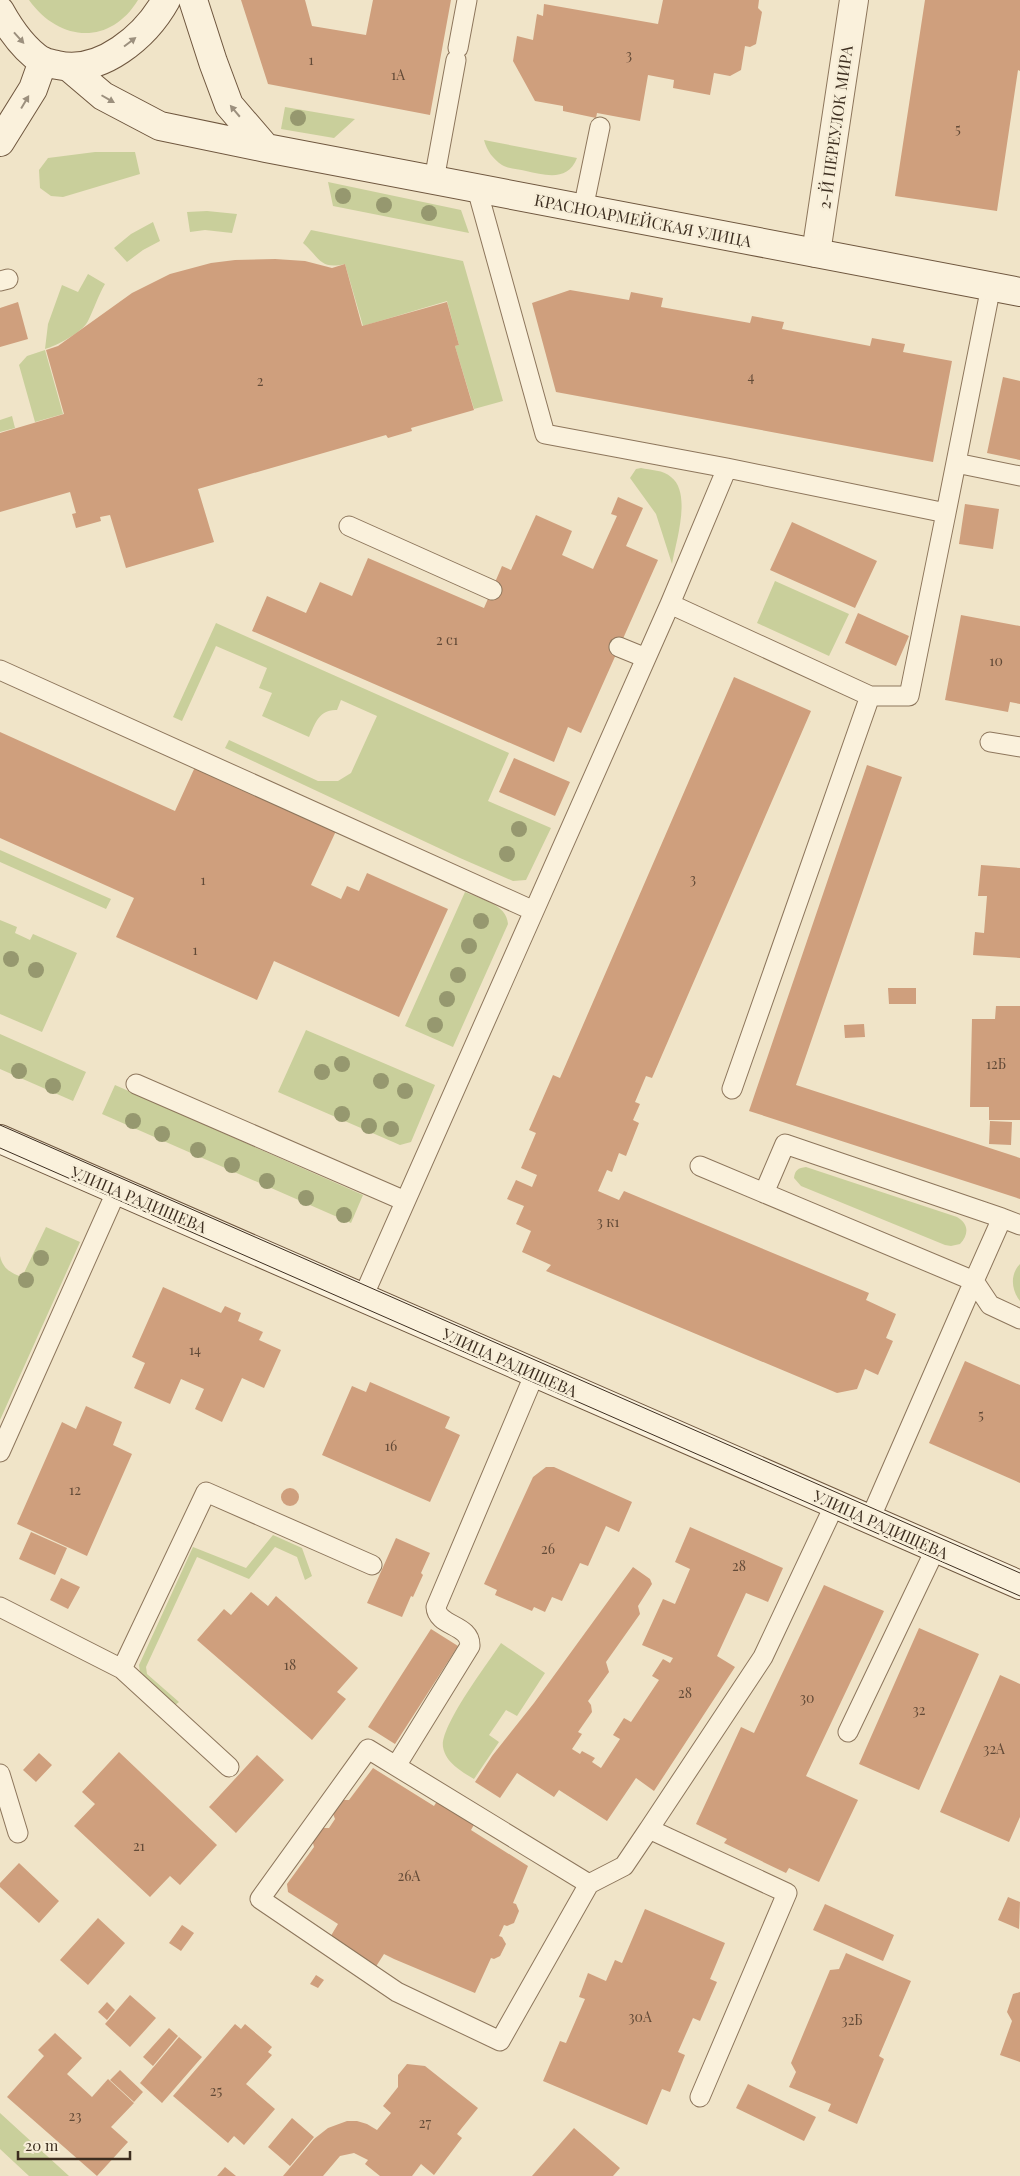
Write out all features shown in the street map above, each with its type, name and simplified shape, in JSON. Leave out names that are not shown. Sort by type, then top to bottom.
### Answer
[{"type":"street","points":[[0,11],[20,41],[43,61],[70,68],[91,64],[113,54],[135,39],[151,22],[166,0]]},
{"type":"street","points":[[193,0],[229,104],[266,148]]},
{"type":"street","name":"2-Й ПЕРЕУЛОК МИРА","points":[[816,253],[854,0]]},
{"type":"street","points":[[0,142],[33,89],[43,61]]},
{"type":"street","name":"КРАСНОАРМЕЙСКАЯ УЛИЦА","points":[[70,68],[103,96],[160,126],[477,189],[1020,292]]},
{"type":"street","name":"УЛИЦА РАДИЩЕВА","points":[[0,1139],[1020,1585]]},
{"type":"lane","points":[[434,180],[467,0]]},
{"type":"lane","points":[[583,209],[600,127]]},
{"type":"lane","points":[[477,189],[545,434],[727,468],[946,513]]},
{"type":"lane","points":[[670,604],[870,696],[909,696],[991,286]]},
{"type":"lane","points":[[956,463],[1020,476]]},
{"type":"lane","points":[[363,1297],[670,604],[727,468]]},
{"type":"lane","points":[[349,526],[492,590]]},
{"type":"lane","points":[[620,647],[646,658]]},
{"type":"lane","points":[[0,670],[534,911]]},
{"type":"lane","points":[[732,1089],[870,696]]},
{"type":"lane","points":[[990,742],[1020,747]]},
{"type":"lane","points":[[136,1084],[405,1202]]},
{"type":"lane","points":[[764,1193],[785,1144],[1020,1225]]},
{"type":"lane","points":[[700,1166],[974,1281],[990,1305],[1020,1318]]},
{"type":"lane","points":[[0,1452],[117,1190]]},
{"type":"lane","points":[[870,1519],[1002,1218]]},
{"type":"lane","points":[[396,1766],[470,1646],[470,1641],[466,1634],[448,1631],[436,1612],[436,1607],[535,1373]]},
{"type":"lane","points":[[122,1669],[206,1492],[372,1565]]},
{"type":"lane","points":[[589,1884],[368,1749],[260,1899],[397,1992],[500,2041],[589,1884],[624,1866],[763,1657],[836,1504]]},
{"type":"lane","points":[[848,1732],[936,1548]]},
{"type":"lane","points":[[0,1607],[122,1669],[230,1767]]},
{"type":"lane","points":[[0,1774],[18,1833]]},
{"type":"lane","points":[[649,1830],[787,1893],[700,2097]]},
{"type":"green space","points":[[29,0],[138,0],[127,15],[113,25],[99,31],[84,33],[69,31],[55,24],[41,14]]},
{"type":"green space","points":[[285,107],[355,119],[334,138],[281,129]]},
{"type":"green space","points":[[484,140],[577,158],[573,166],[562,174],[541,174],[502,165],[491,154]]},
{"type":"green space","points":[[95,152],[135,152],[140,174],[63,197],[51,196],[40,188],[39,170],[48,158]]},
{"type":"green space","points":[[328,182],[461,210],[469,233],[333,206]]},
{"type":"green space","points":[[207,211],[237,214],[232,233],[205,230],[190,232],[187,212]]},
{"type":"green space","points":[[153,222],[160,241],[143,250],[127,262],[114,248],[131,234]]},
{"type":"green space","points":[[311,230],[463,261],[503,401],[474,409],[455,346],[459,345],[447,301],[363,326],[345,264],[325,264],[317,258],[303,243]]},
{"type":"green space","points":[[88,274],[105,284],[88,321],[75,334],[45,349],[48,324],[62,285],[78,292]]},
{"type":"green space","points":[[45,350],[63,414],[35,422],[19,365],[27,356]]},
{"type":"green space","points":[[12,416],[15,428],[0,432],[0,420]]},
{"type":"green space","points":[[641,468],[668,475],[677,484],[681,494],[681,518],[672,564],[656,514],[630,478],[636,469]]},
{"type":"green space","points":[[775,581],[849,614],[829,656],[757,623]]},
{"type":"green space","points":[[216,623],[509,753],[488,801],[551,828],[526,880],[513,881],[460,858],[225,748],[229,740],[318,781],[338,781],[351,773],[377,716],[341,700],[337,710],[326,712],[318,718],[309,737],[262,716],[272,693],[259,688],[267,668],[216,646],[182,721],[173,717]]},
{"type":"green space","points":[[0,850],[111,899],[106,909],[0,862]]},
{"type":"green space","points":[[465,892],[498,907],[506,917],[508,924],[453,1047],[405,1026]]},
{"type":"green space","points":[[0,920],[17,927],[15,933],[30,940],[33,934],[77,953],[42,1032],[0,1014]]},
{"type":"green space","points":[[306,1030],[435,1085],[411,1142],[400,1145],[278,1092]]},
{"type":"green space","points":[[0,1034],[86,1072],[73,1101],[0,1069]]},
{"type":"green space","points":[[115,1085],[363,1195],[351,1223],[102,1114]]},
{"type":"green space","points":[[806,1167],[957,1217],[966,1226],[965,1237],[960,1244],[945,1245],[801,1186],[794,1178],[794,1175],[797,1170]]},
{"type":"green space","points":[[46,1227],[80,1242],[0,1420],[0,1256],[8,1270],[22,1277]]},
{"type":"green space","points":[[1020,1264],[1020,1301],[1013,1287],[1013,1277]]},
{"type":"green space","points":[[273,1535],[302,1548],[312,1576],[305,1580],[297,1557],[275,1547],[249,1579],[197,1557],[146,1667],[147,1674],[179,1702],[174,1706],[140,1673],[139,1665],[193,1547],[246,1568]]},
{"type":"green space","points":[[501,1643],[545,1673],[517,1716],[506,1710],[489,1735],[499,1742],[474,1779],[447,1758],[443,1747],[444,1737],[457,1710]]},
{"type":"green space","points":[[0,2113],[69,2176],[29,2176],[0,2149]]},
{"type":"building","points":[[241,0],[305,0],[312,26],[366,35],[373,0],[451,0],[430,115],[268,84]]},
{"type":"building","points":[[663,0],[759,0],[758,8],[762,12],[756,44],[750,47],[745,46],[741,70],[730,76],[714,73],[710,95],[673,88],[674,80],[648,75],[640,121],[597,113],[596,118],[563,111],[563,106],[535,101],[513,61],[517,36],[533,40],[537,14],[543,16],[544,4],[658,24]]},
{"type":"building","points":[[925,0],[1020,0],[1020,71],[1018,70],[997,211],[895,196]]},
{"type":"building","points":[[275,259],[305,261],[332,268],[345,264],[362,326],[447,302],[459,345],[455,346],[474,410],[411,428],[412,431],[388,438],[386,435],[198,489],[214,542],[126,568],[110,515],[100,517],[101,521],[76,528],[72,514],[76,513],[70,492],[0,512],[0,433],[64,414],[46,350],[58,346],[132,293],[170,274],[211,263]]},
{"type":"building","points":[[570,290],[629,300],[631,292],[663,298],[661,307],[750,323],[752,316],[784,322],[782,329],[870,346],[872,338],[905,344],[903,352],[952,361],[933,462],[556,392],[532,303]]},
{"type":"building","points":[[18,302],[28,339],[0,347],[0,308]]},
{"type":"building","points":[[1003,377],[1020,381],[1020,460],[987,453]]},
{"type":"building","points":[[618,497],[643,508],[626,546],[658,560],[581,733],[568,727],[554,762],[252,631],[267,596],[306,613],[320,582],[352,596],[368,558],[484,608],[502,566],[511,570],[536,515],[572,531],[562,555],[593,569],[617,516],[611,514]]},
{"type":"building","points":[[965,504],[999,509],[993,549],[959,544]]},
{"type":"building","points":[[792,522],[877,561],[855,608],[770,570]]},
{"type":"building","points":[[858,613],[909,636],[896,666],[845,643]]},
{"type":"building","points":[[961,615],[1020,626],[1020,704],[1010,702],[1008,712],[945,700]]},
{"type":"building","points":[[734,677],[811,711],[652,1078],[646,1076],[635,1102],[640,1104],[633,1120],[639,1123],[626,1156],[619,1153],[612,1172],[607,1170],[598,1191],[619,1200],[624,1191],[869,1293],[866,1300],[896,1314],[886,1338],[893,1341],[878,1375],[865,1369],[857,1389],[837,1393],[546,1271],[551,1265],[522,1252],[531,1231],[516,1224],[524,1206],[507,1199],[516,1180],[532,1187],[537,1175],[521,1168],[536,1133],[529,1130],[553,1075],[560,1078]]},
{"type":"building","points":[[0,732],[175,811],[195,767],[336,831],[311,885],[341,899],[347,886],[359,891],[367,873],[448,909],[399,1017],[274,961],[257,1000],[116,937],[134,898],[0,838]]},
{"type":"building","points":[[514,758],[570,782],[555,816],[499,792]]},
{"type":"building","points":[[867,765],[902,777],[796,1085],[1020,1158],[1020,1199],[749,1111]]},
{"type":"building","points":[[981,865],[1020,868],[1020,958],[973,955],[975,932],[984,933],[987,896],[978,896]]},
{"type":"building","points":[[888,988],[916,988],[916,1004],[889,1004]]},
{"type":"building","points":[[996,1006],[1020,1006],[1020,1120],[989,1120],[989,1107],[970,1107],[972,1019],[995,1019]]},
{"type":"building","points":[[864,1024],[865,1037],[845,1038],[844,1025]]},
{"type":"building","points":[[990,1121],[1012,1122],[1011,1145],[989,1144]]},
{"type":"building","points":[[163,1287],[221,1313],[225,1306],[241,1313],[238,1321],[263,1332],[259,1340],[281,1350],[264,1388],[242,1378],[222,1422],[195,1409],[204,1389],[181,1379],[170,1404],[134,1388],[145,1363],[132,1357]]},
{"type":"building","points":[[965,1361],[1020,1385],[1020,1483],[929,1443]]},
{"type":"building","points":[[370,1382],[450,1417],[445,1428],[460,1435],[430,1502],[322,1455],[352,1386],[366,1392]]},
{"type":"building","points":[[86,1406],[122,1422],[113,1445],[132,1454],[87,1556],[17,1524],[62,1422],[76,1429]]},
{"type":"building","points":[[546,1467],[554,1467],[632,1502],[619,1532],[606,1526],[588,1566],[580,1563],[562,1601],[552,1597],[545,1612],[534,1607],[532,1611],[495,1595],[497,1590],[484,1584],[533,1477]]},
{"type":"building","points":[[290,1488],[296,1491],[299,1497],[296,1503],[290,1506],[284,1503],[281,1497],[284,1491]]},
{"type":"building","points":[[690,1527],[783,1568],[768,1602],[746,1593],[717,1656],[735,1667],[654,1791],[636,1778],[607,1821],[559,1790],[554,1797],[517,1773],[500,1798],[475,1782],[492,1756],[534,1703],[633,1567],[650,1579],[652,1584],[638,1606],[640,1614],[606,1662],[609,1672],[588,1701],[592,1712],[578,1732],[582,1734],[572,1749],[580,1754],[582,1751],[595,1758],[592,1762],[601,1768],[620,1739],[613,1735],[624,1718],[631,1722],[659,1680],[652,1676],[663,1659],[670,1663],[673,1658],[642,1645],[663,1599],[675,1604],[690,1569],[675,1562]]},
{"type":"building","points":[[31,1532],[67,1548],[55,1575],[19,1559]]},
{"type":"building","points":[[396,1538],[430,1553],[421,1573],[423,1575],[402,1617],[367,1603]]},
{"type":"building","points":[[61,1578],[80,1587],[68,1609],[50,1600]]},
{"type":"building","points":[[824,1585],[884,1611],[806,1776],[858,1800],[819,1882],[789,1868],[786,1873],[724,1843],[727,1839],[696,1824],[741,1727],[754,1733]]},
{"type":"building","points":[[251,1592],[268,1606],[276,1596],[358,1668],[337,1692],[346,1699],[312,1740],[197,1640],[224,1609],[231,1615]]},
{"type":"building","points":[[919,1628],[979,1654],[919,1790],[859,1764]]},
{"type":"building","points":[[431,1629],[458,1646],[395,1744],[368,1727]]},
{"type":"building","points":[[1000,1675],[1020,1684],[1020,1817],[1009,1842],[940,1812]]},
{"type":"building","points":[[119,1752],[217,1845],[180,1885],[170,1876],[150,1897],[74,1826],[95,1804],[82,1792]]},
{"type":"building","points":[[39,1753],[52,1765],[36,1782],[23,1770]]},
{"type":"building","points":[[257,1755],[284,1780],[236,1833],[209,1807]]},
{"type":"building","points":[[373,1768],[434,1806],[439,1798],[476,1821],[471,1830],[528,1866],[513,1903],[516,1904],[519,1911],[514,1923],[507,1926],[504,1925],[499,1936],[502,1937],[506,1944],[500,1956],[494,1959],[491,1958],[475,1993],[384,1954],[375,1968],[329,1939],[338,1924],[288,1892],[287,1884],[314,1847],[312,1839],[319,1828],[329,1828],[335,1819],[332,1811],[340,1800],[349,1800]]},
{"type":"building","points":[[19,1863],[59,1901],[39,1923],[0,1887],[0,1883]]},
{"type":"building","points":[[1008,1897],[1020,1902],[1019,1929],[998,1920]]},
{"type":"building","points":[[825,1904],[894,1935],[883,1961],[813,1930]]},
{"type":"building","points":[[645,1909],[725,1943],[710,1979],[717,1982],[700,2021],[693,2018],[678,2052],[685,2055],[670,2092],[662,2089],[647,2125],[543,2081],[560,2041],[566,2043],[585,1999],[579,1997],[588,1973],[606,1981],[615,1960],[622,1963]]},
{"type":"building","points":[[98,1918],[125,1943],[88,1985],[60,1960]]},
{"type":"building","points":[[182,1925],[194,1933],[181,1951],[169,1943]]},
{"type":"building","points":[[846,1953],[911,1981],[879,2056],[884,2059],[857,2124],[828,2111],[831,2104],[789,2087],[796,2072],[791,2063],[830,1970],[839,1969]]},
{"type":"building","points":[[316,1975],[324,1980],[318,1988],[310,1984]]},
{"type":"building","points":[[1020,1992],[1020,2062],[1000,2055],[1012,2021],[1007,2012],[1013,1994]]},
{"type":"building","points":[[130,1995],[156,2018],[130,2047],[105,2024]]},
{"type":"building","points":[[107,2002],[115,2010],[107,2020],[98,2012]]},
{"type":"building","points":[[235,2024],[241,2029],[245,2024],[272,2047],[268,2052],[272,2055],[246,2084],[275,2109],[244,2145],[234,2136],[228,2143],[173,2096]]},
{"type":"building","points":[[169,2028],[178,2036],[153,2066],[143,2057]]},
{"type":"building","points":[[55,2033],[82,2058],[67,2074],[92,2097],[108,2079],[134,2103],[111,2127],[128,2142],[97,2176],[7,2097],[44,2056],[38,2050]]},
{"type":"building","points":[[179,2037],[202,2057],[162,2103],[140,2083]]},
{"type":"building","points":[[407,2064],[425,2066],[478,2108],[457,2134],[462,2138],[434,2175],[421,2164],[412,2176],[380,2176],[365,2164],[368,2160],[354,2153],[340,2156],[323,2176],[283,2176],[314,2139],[328,2128],[347,2121],[357,2121],[377,2130],[391,2113],[383,2106],[398,2087],[398,2075]]},
{"type":"building","points":[[120,2070],[143,2092],[134,2102],[110,2080]]},
{"type":"building","points":[[748,2084],[816,2117],[804,2141],[736,2108]]},
{"type":"building","points":[[292,2118],[314,2137],[290,2166],[268,2147]]},
{"type":"building","points":[[574,2128],[620,2168],[613,2176],[532,2176]]},
{"type":"building","points":[[225,2167],[236,2176],[217,2176]]},
{"type":"tram line","points":[[0,1125],[1020,1573]]},
{"type":"tram line","points":[[0,1148],[1020,1596]]}]
